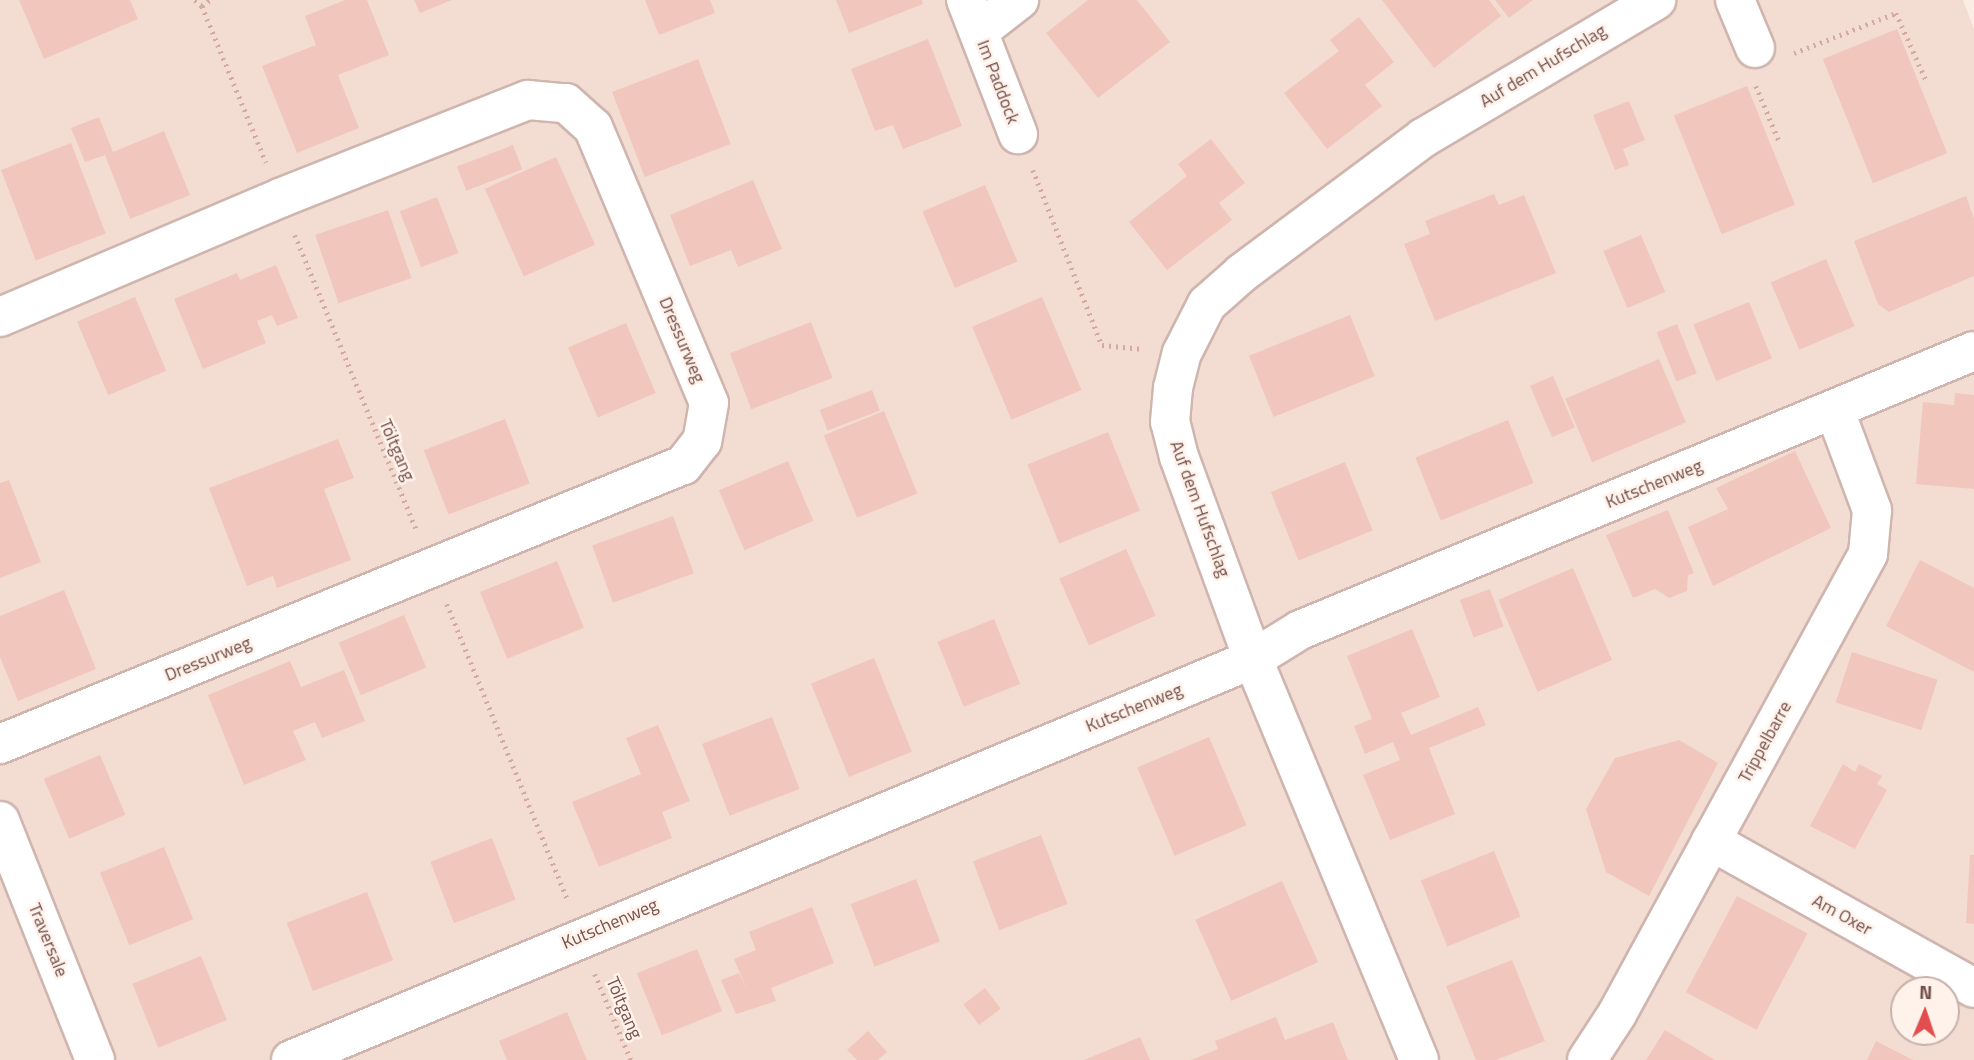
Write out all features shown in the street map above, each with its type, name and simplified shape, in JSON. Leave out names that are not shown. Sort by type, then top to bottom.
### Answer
[{"type":"street","name":"Im Paddock","points":[[1018,134],[973,15],[1019,0]]},
{"type":"street","name":"Auf dem Hufschlag","points":[[1419,1060],[1253,659],[1170,422],[1182,353],[1207,304],[1326,210],[1423,138],[1656,0]]},
{"type":"street","points":[[1735,0],[1758,57]]},
{"type":"street","name":"Dressurweg","points":[[0,317],[280,198],[528,100],[566,103],[593,127],[709,403],[702,441],[683,465],[0,744]]},
{"type":"street","name":"Kutschenweg","points":[[292,1060],[1253,659],[1300,630],[1835,411],[1974,351]]},
{"type":"street","name":"Trippelbarre","points":[[1587,1060],[1868,554],[1872,510],[1835,411]]},
{"type":"street","name":"Traversale","points":[[0,821],[95,1060]]},
{"type":"street","name":"Am Oxer","points":[[1711,841],[1974,988]]},
{"type":"path","name":"Töltgang","points":[[195,0],[202,6],[572,912]]},
{"type":"path","points":[[202,6],[210,0]]},
{"type":"path","points":[[1780,143],[1750,71],[1758,57],[1896,13],[1927,82]]},
{"type":"path","points":[[1018,134],[1102,345],[1182,353]]},
{"type":"path","name":"Töltgang","points":[[592,967],[631,1060]]},
{"type":"shaded area","points":[[0,0],[1963,0],[1974,29],[1974,1060],[0,1060]]},
{"type":"building","points":[[19,0],[130,0],[138,19],[44,59]]},
{"type":"building","points":[[345,0],[367,0],[389,55],[338,75],[359,128],[297,153],[262,66],[316,45],[305,16]]},
{"type":"building","points":[[414,0],[452,0],[420,13]]},
{"type":"building","points":[[645,0],[710,0],[715,13],[659,35]]},
{"type":"building","points":[[836,0],[922,0],[923,4],[849,33]]},
{"type":"building","points":[[1088,0],[1137,0],[1170,42],[1098,98],[1046,33]]},
{"type":"building","points":[[1382,0],[1489,0],[1501,16],[1434,68]]},
{"type":"building","points":[[1495,0],[1533,0],[1509,18]]},
{"type":"building","points":[[1359,17],[1394,62],[1365,85],[1382,106],[1327,149],[1284,93],[1339,51],[1330,40]]},
{"type":"building","points":[[1897,29],[1947,153],[1873,183],[1823,59]]},
{"type":"building","points":[[928,39],[962,126],[903,149],[893,125],[875,131],[851,69]]},
{"type":"building","points":[[698,59],[731,144],[645,177],[612,92]]},
{"type":"building","points":[[1747,86],[1795,205],[1722,234],[1674,116]]},
{"type":"building","points":[[1629,101],[1645,140],[1623,149],[1629,165],[1615,170],[1593,115]]},
{"type":"building","points":[[99,117],[113,152],[164,131],[190,195],[130,219],[105,155],[85,162],[71,128]]},
{"type":"building","points":[[1211,139],[1245,183],[1219,203],[1232,220],[1167,270],[1129,222],[1187,176],[1178,164]]},
{"type":"building","points":[[71,143],[106,234],[36,260],[1,170]]},
{"type":"building","points":[[513,145],[522,169],[466,191],[457,167]]},
{"type":"building","points":[[556,157],[595,245],[524,276],[485,189]]},
{"type":"building","points":[[753,180],[782,249],[738,267],[731,250],[690,266],[670,215]]},
{"type":"building","points":[[985,185],[1017,261],[955,288],[922,212]]},
{"type":"building","points":[[1494,194],[1499,205],[1524,195],[1556,273],[1435,321],[1404,244],[1430,234],[1425,221]]},
{"type":"building","points":[[1966,196],[1974,219],[1974,276],[1889,312],[1878,304],[1854,241]]},
{"type":"building","points":[[437,197],[459,253],[421,267],[400,211]]},
{"type":"building","points":[[388,210],[411,278],[339,303],[315,235]]},
{"type":"building","points":[[1641,235],[1665,292],[1627,308],[1603,251]]},
{"type":"building","points":[[1826,259],[1855,326],[1799,350],[1771,282]]},
{"type":"building","points":[[276,265],[298,318],[277,326],[272,315],[257,321],[266,343],[203,369],[174,299],[237,273],[240,280]]},
{"type":"building","points":[[135,297],[166,371],[108,395],[77,322]]},
{"type":"building","points":[[1042,297],[1081,390],[1012,420],[972,327]]},
{"type":"building","points":[[1749,302],[1772,359],[1716,381],[1693,324]]},
{"type":"building","points":[[1350,315],[1375,376],[1274,417],[1249,356]]},
{"type":"building","points":[[811,322],[833,378],[751,409],[730,353]]},
{"type":"building","points":[[626,323],[656,393],[598,418],[568,348]]},
{"type":"building","points":[[1677,324],[1697,373],[1676,381],[1657,332]]},
{"type":"building","points":[[1659,359],[1686,423],[1592,462],[1565,399]]},
{"type":"building","points":[[1553,376],[1575,428],[1552,437],[1530,386]]},
{"type":"building","points":[[872,390],[880,411],[828,431],[820,410]]},
{"type":"building","points":[[1955,393],[1974,395],[1974,489],[1916,484],[1923,402],[1954,405]]},
{"type":"building","points":[[884,411],[917,494],[857,518],[824,435]]},
{"type":"building","points":[[505,419],[530,483],[449,515],[424,450]]},
{"type":"building","points":[[1508,420],[1533,483],[1441,521],[1415,457]]},
{"type":"building","points":[[1108,432],[1140,511],[1059,543],[1027,465]]},
{"type":"building","points":[[338,439],[354,478],[324,489],[351,560],[277,588],[273,576],[247,586],[209,488]]},
{"type":"building","points":[[1795,451],[1831,528],[1713,586],[1688,527],[1728,509],[1716,488]]},
{"type":"building","points":[[788,461],[813,521],[744,550],[719,490]]},
{"type":"building","points":[[1345,462],[1373,531],[1299,561],[1271,492]]},
{"type":"building","points":[[9,480],[41,562],[0,578],[0,483]]},
{"type":"building","points":[[1668,510],[1694,573],[1688,575],[1687,591],[1669,598],[1655,589],[1633,598],[1606,535]]},
{"type":"building","points":[[673,516],[694,573],[613,603],[592,545]]},
{"type":"building","points":[[1126,549],[1156,616],[1089,645],[1059,579]]},
{"type":"building","points":[[1920,560],[1974,588],[1974,672],[1886,626]]},
{"type":"building","points":[[557,561],[584,628],[507,659],[480,592]]},
{"type":"building","points":[[1573,568],[1612,660],[1538,692],[1498,600]]},
{"type":"building","points":[[1490,589],[1504,627],[1474,638],[1460,600]]},
{"type":"building","points":[[64,590],[96,669],[18,701],[0,657],[0,616]]},
{"type":"building","points":[[404,615],[426,667],[361,695],[339,643]]},
{"type":"building","points":[[994,619],[1020,684],[964,707],[937,642]]},
{"type":"building","points":[[1412,629],[1440,697],[1401,713],[1411,735],[1478,707],[1486,725],[1429,748],[1455,814],[1390,840],[1363,775],[1400,760],[1393,742],[1365,754],[1354,726],[1372,719],[1347,656]]},
{"type":"building","points":[[1852,652],[1938,680],[1921,730],[1836,702]]},
{"type":"building","points":[[874,658],[912,752],[849,777],[811,683]]},
{"type":"building","points":[[290,661],[301,687],[344,670],[365,721],[322,738],[315,722],[293,731],[306,760],[244,785],[208,695]]},
{"type":"building","points":[[772,717],[800,789],[730,816],[702,744]]},
{"type":"building","points":[[658,725],[690,801],[662,812],[672,838],[599,867],[572,802],[641,774],[626,738]]},
{"type":"building","points":[[1209,737],[1247,825],[1175,856],[1137,767]]},
{"type":"building","points":[[1679,740],[1718,763],[1649,896],[1606,872],[1586,809],[1615,758]]},
{"type":"building","points":[[100,755],[125,815],[69,839],[44,779]]},
{"type":"building","points":[[1843,764],[1855,772],[1859,764],[1882,776],[1877,784],[1887,790],[1855,849],[1810,826]]},
{"type":"building","points":[[1041,835],[1068,904],[999,930],[973,861]]},
{"type":"building","points":[[492,838],[516,900],[454,923],[430,862]]},
{"type":"building","points":[[164,847],[193,919],[129,945],[100,873]]},
{"type":"building","points":[[1494,851],[1521,917],[1447,946],[1421,881]]},
{"type":"building","points":[[1970,855],[1974,855],[1974,924],[1966,923]]},
{"type":"building","points":[[916,879],[940,942],[875,967],[851,904]]},
{"type":"building","points":[[1282,881],[1318,962],[1231,1001],[1195,920]]},
{"type":"building","points":[[367,892],[393,960],[313,991],[287,923]]},
{"type":"building","points":[[1737,896],[1808,934],[1756,1030],[1686,992]]},
{"type":"building","points":[[812,907],[834,963],[771,988],[776,1001],[736,1014],[721,980],[739,973],[748,992],[734,959],[756,950],[749,932]]},
{"type":"building","points":[[697,949],[722,1011],[662,1035],[637,973]]},
{"type":"building","points":[[201,956],[227,1020],[158,1048],[132,984]]},
{"type":"building","points":[[1512,960],[1545,1041],[1496,1060],[1476,1060],[1446,986]]},
{"type":"building","points":[[985,988],[1001,1009],[979,1025],[963,1004]]},
{"type":"building","points":[[567,1012],[587,1060],[507,1060],[499,1041]]},
{"type":"building","points":[[1276,1017],[1285,1040],[1333,1022],[1348,1060],[1191,1060],[1218,1049],[1215,1041]]},
{"type":"building","points":[[1665,1030],[1715,1060],[1646,1060]]},
{"type":"building","points":[[868,1031],[887,1052],[878,1060],[857,1060],[847,1050]]},
{"type":"building","points":[[1140,1037],[1150,1060],[1084,1060],[1101,1053]]},
{"type":"building","points":[[1876,1041],[1913,1060],[1867,1060]]}]
